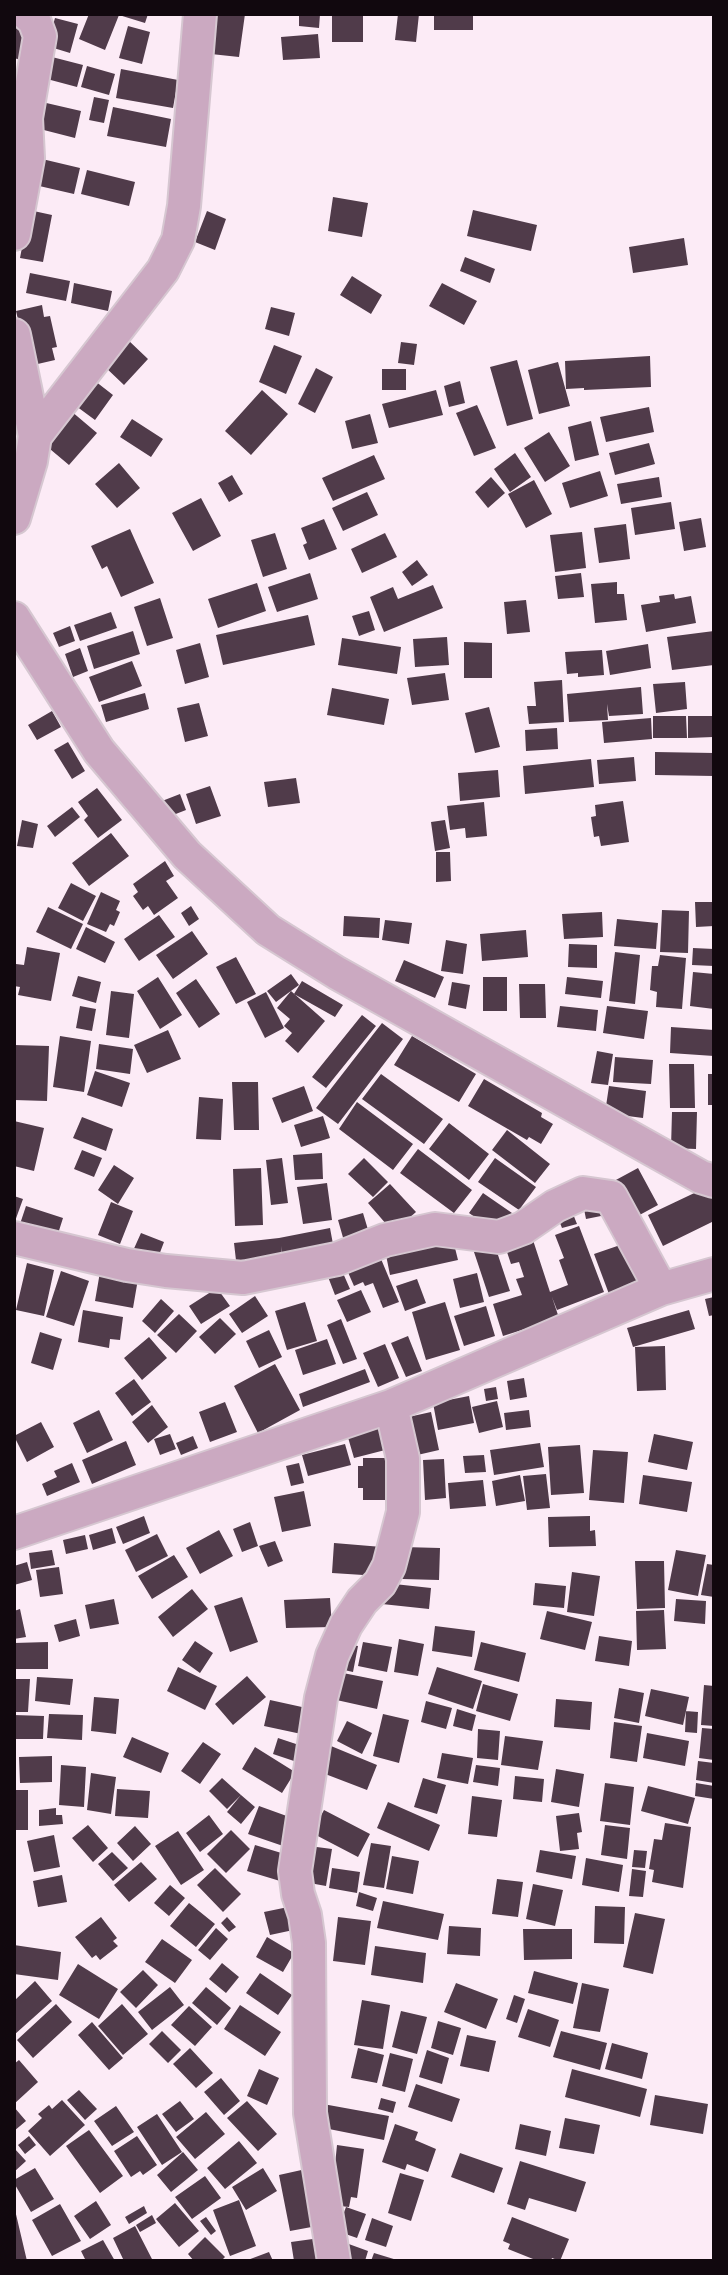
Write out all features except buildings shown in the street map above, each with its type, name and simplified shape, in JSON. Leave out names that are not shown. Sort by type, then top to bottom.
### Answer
[{"type":"street","points":[[14,234],[28,158],[26,118],[40,36],[34,20],[27,14]]},
{"type":"street","points":[[35,436],[163,270],[178,240],[184,206],[200,14]]},
{"type":"street","points":[[14,335],[35,436],[14,518]]},
{"type":"street","points":[[14,618],[99,751],[187,855],[268,930],[337,973],[701,1177],[714,1181]]},
{"type":"street","points":[[14,1238],[87,1257],[153,1269],[243,1278],[337,1259],[385,1240],[435,1229],[499,1237],[523,1228],[555,1206],[583,1193],[611,1197],[661,1289]]},
{"type":"street","points":[[14,1533],[391,1406],[661,1289],[714,1274]]},
{"type":"street","points":[[334,2261],[310,2113],[309,1943],[295,1871],[321,1698],[332,1656],[346,1625],[362,1601],[380,1583],[389,1566],[403,1512],[403,1459],[391,1406]]}]
